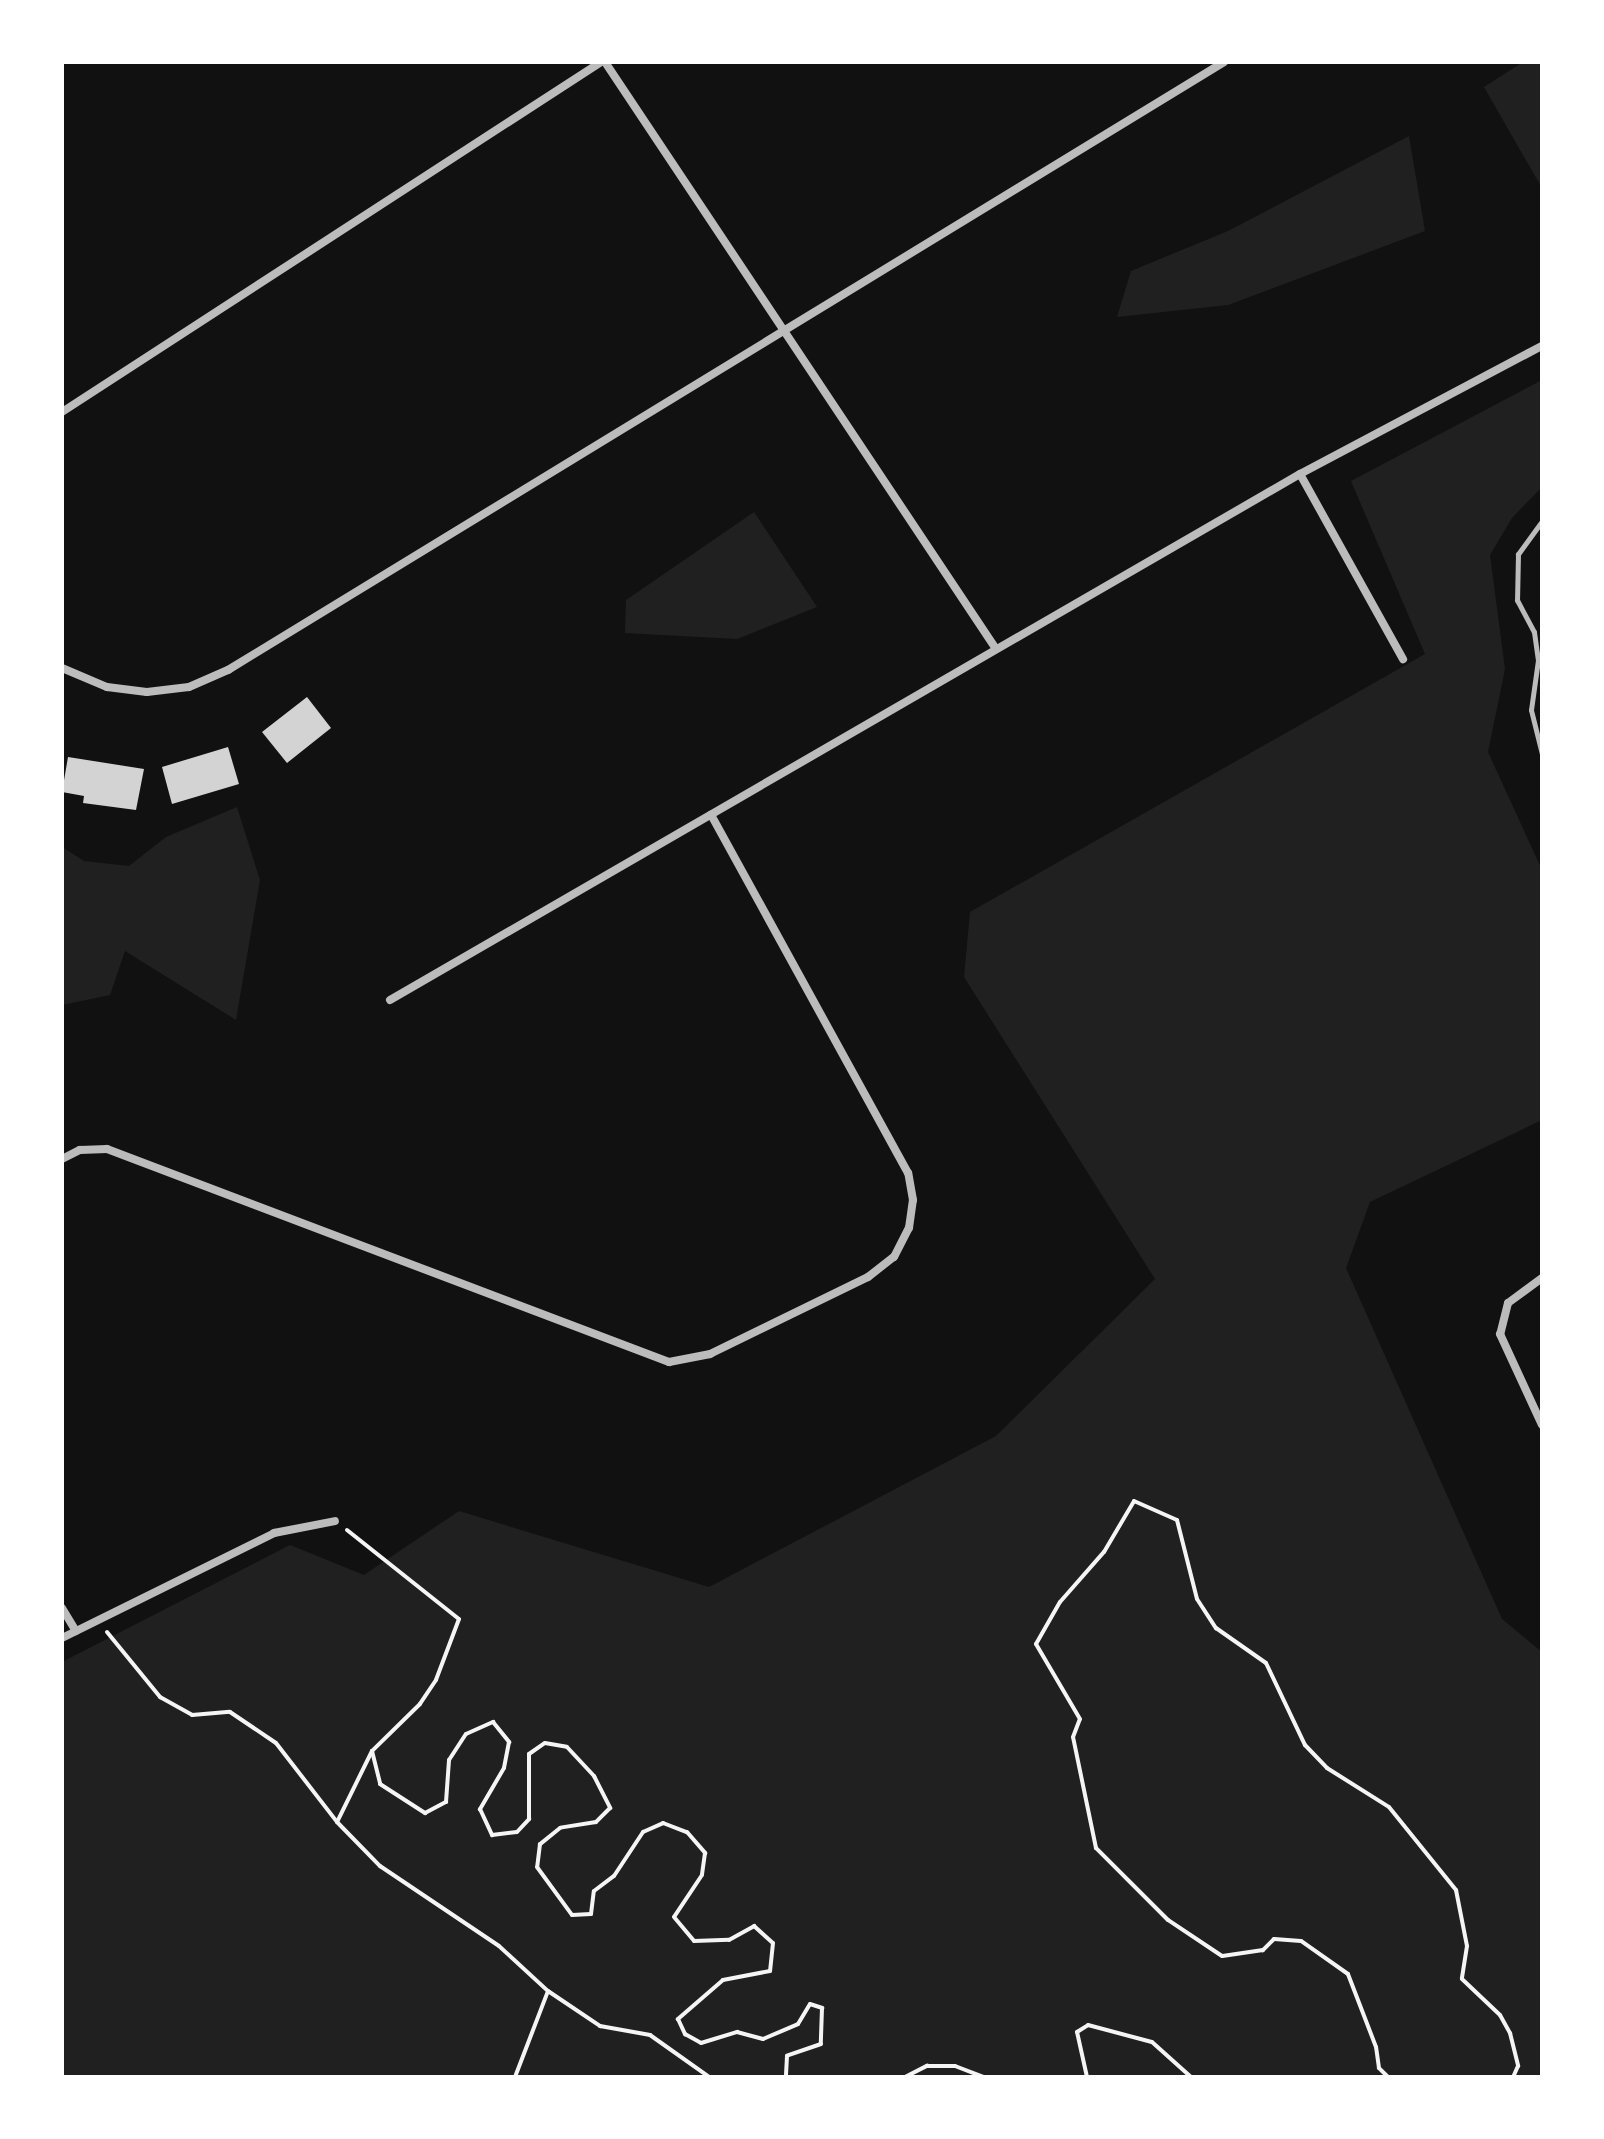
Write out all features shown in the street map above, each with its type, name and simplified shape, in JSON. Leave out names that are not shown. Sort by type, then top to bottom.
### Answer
[{"type":"street","points":[[62,412],[603,62],[787,332],[996,649]]},
{"type":"street","points":[[62,668],[127,691],[168,691],[209,680],[787,332],[1224,62]]},
{"type":"street","points":[[390,1000],[1300,474],[1542,346]]},
{"type":"street","points":[[1300,474],[1403,659]]},
{"type":"street","points":[[62,1159],[80,1150],[107,1149],[669,1362],[710,1354],[868,1277],[894,1257],[909,1228],[913,1200],[908,1173],[711,814]]},
{"type":"street","points":[[1542,1278],[1508,1303],[1500,1334],[1542,1425]]},
{"type":"street","points":[[62,1638],[274,1533],[335,1521]]},
{"type":"street","points":[[62,1608],[76,1631]]},
{"type":"lane","points":[[1542,521],[1518,554],[1517,600],[1534,632],[1538,660],[1531,710],[1542,754]]},
{"type":"path","points":[[1388,2077],[1379,2068],[1376,2047],[1348,1974],[1301,1941],[1274,1939],[1263,1950],[1222,1956],[1168,1920],[1096,1848],[1073,1737],[1080,1719],[1036,1644],[1060,1602],[1104,1552],[1134,1501],[1177,1520],[1197,1599],[1216,1628],[1266,1663],[1305,1745],[1327,1768],[1389,1807],[1456,1890],[1467,1946],[1462,1979],[1500,2015],[1510,2033],[1518,2066],[1513,2077]]},
{"type":"path","points":[[335,1521],[459,1619],[436,1680],[420,1704],[372,1751],[337,1822]]},
{"type":"path","points":[[98,1620],[160,1697],[192,1715],[230,1712],[276,1743],[337,1822],[380,1866],[499,1946],[548,1991],[600,2026],[650,2035],[709,2077]]},
{"type":"path","points":[[372,1751],[380,1784],[425,1813],[446,1802],[449,1760],[466,1734],[493,1722],[509,1742],[504,1768],[480,1809],[492,1835],[517,1832],[529,1819],[529,1754],[545,1743],[567,1747],[594,1776],[610,1808],[596,1822],[560,1828],[540,1844],[537,1867],[572,1915],[591,1914],[594,1891],[614,1876],[643,1832],[663,1823],[687,1832],[705,1853],[702,1875],[674,1917],[694,1941],[729,1940],[754,1926],[773,1943],[770,1971],[723,1980],[678,2019],[685,2034],[701,2043],[737,2032],[763,2039],[798,2024],[810,2004],[822,2008],[821,2044],[787,2056],[786,2077]]},
{"type":"path","points":[[515,2077],[548,1991]]},
{"type":"path","points":[[1087,2077],[1077,2032],[1088,2025],[1152,2042],[1191,2077]]},
{"type":"path","points":[[905,2077],[927,2066],[955,2066],[984,2077]]},
{"type":"shaded area","points":[[1523,62],[1542,62],[1542,188],[1484,87]]},
{"type":"shaded area","points":[[1409,136],[1425,231],[1228,305],[1117,317],[1131,271],[1228,231]]},
{"type":"shaded area","points":[[1542,380],[1542,487],[1512,518],[1490,555],[1505,669],[1488,752],[1542,870],[1542,1120],[1370,1202],[1346,1268],[1502,1619],[1542,1652],[1542,2077],[62,2077],[62,1662],[290,1545],[364,1575],[459,1511],[709,1587],[996,1436],[1155,1279],[964,977],[970,912],[1425,654],[1351,481]]},
{"type":"shaded area","points":[[754,512],[817,607],[737,639],[625,633],[626,600]]},
{"type":"shaded area","points":[[237,807],[260,880],[236,1020],[125,951],[110,995],[62,1005],[62,847],[84,861],[129,866],[166,837]]},
{"type":"building","points":[[307,697],[331,728],[287,763],[262,732]]},
{"type":"building","points":[[228,747],[239,784],[172,804],[162,767]]},
{"type":"building","points":[[68,757],[144,769],[136,810],[83,803],[84,796],[62,792]]}]
